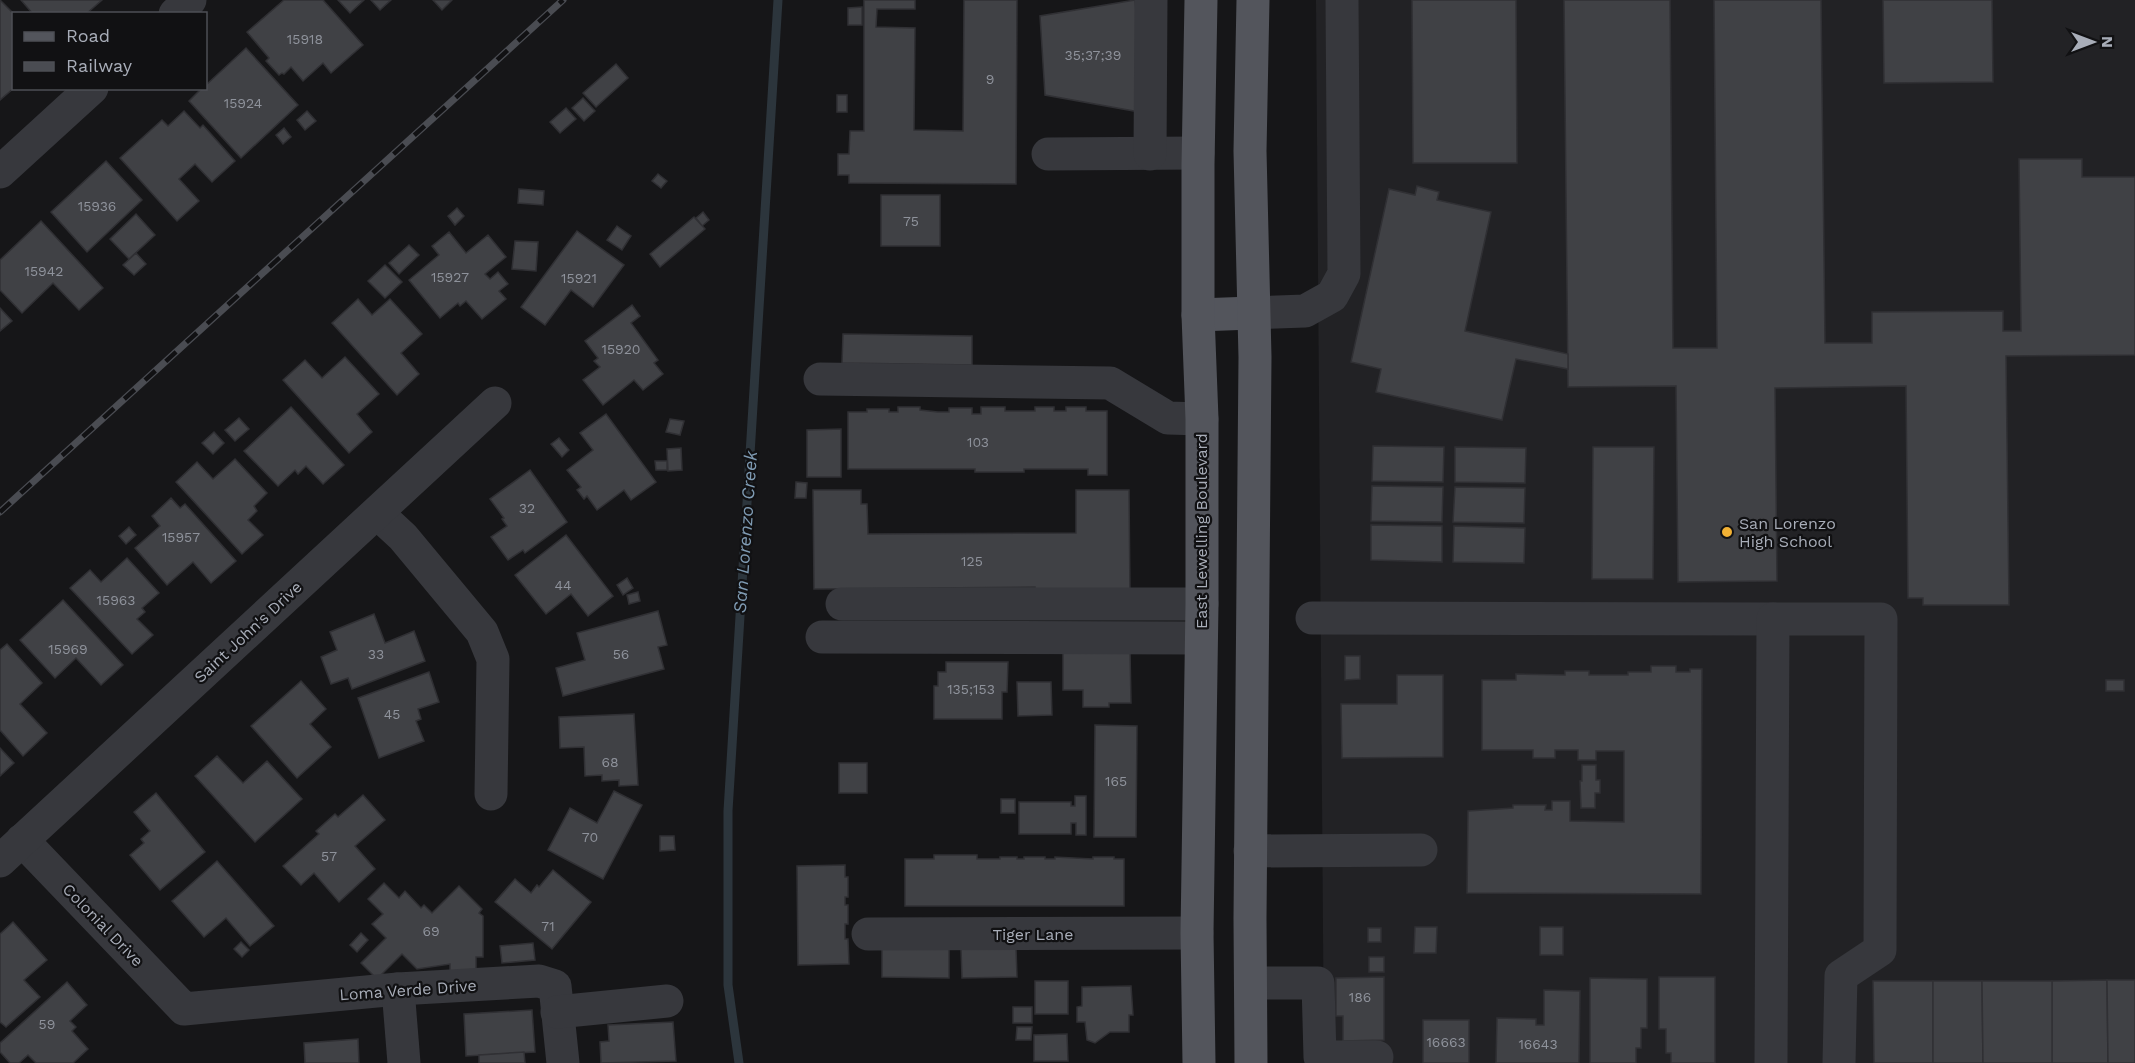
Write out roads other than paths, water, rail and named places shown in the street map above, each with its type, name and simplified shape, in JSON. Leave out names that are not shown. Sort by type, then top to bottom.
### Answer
[{"type":"main road","name":"East Lewelling Boulevard","points":[[1199,1063],[1197,933],[1202,419],[1198,315],[1198,153],[1201,0]]},
{"type":"main road","points":[[1251,1063],[1250,851],[1255,357],[1252,313],[1250,151],[1253,0]]},
{"type":"main road","points":[[1198,315],[1252,313]]},
{"type":"street","points":[[177,12],[190,0]]},
{"type":"street","points":[[1150,154],[1151,0]]},
{"type":"street","points":[[1252,313],[1305,311],[1332,296],[1344,274],[1342,0]]},
{"type":"street","points":[[0,172],[90,90]]},
{"type":"street","points":[[1048,154],[1198,153]]},
{"type":"street","points":[[820,379],[1110,383],[1168,418],[1202,419]]},
{"type":"street","name":"Saint John's Drive","points":[[11,850],[495,403]]},
{"type":"street","points":[[377,513],[403,537],[482,632],[494,660],[491,794]]},
{"type":"street","points":[[842,604],[1202,604]]},
{"type":"street","points":[[1312,618],[1881,619],[1880,950],[1841,976],[1839,1063]]},
{"type":"street","points":[[1771,1063],[1773,619]]},
{"type":"street","points":[[822,637],[1201,638]]},
{"type":"street","name":"Colonial Drive","points":[[11,850],[184,1009]]},
{"type":"street","points":[[1250,851],[1420,850]]},
{"type":"street","name":"Tiger Lane","points":[[868,934],[1197,933]]},
{"type":"street","name":"Loma Verde Drive","points":[[184,1009],[398,989],[539,981],[555,986],[563,1063]]},
{"type":"street","points":[[1251,983],[1318,983],[1320,1057],[1377,1057]]},
{"type":"street","points":[[398,989],[404,1063]]},
{"type":"street","points":[[557,1012],[667,1001]]},
{"type":"waterway","name":"San Lorenzo Creek","points":[[739,1063],[728,985],[728,811],[778,0]]},
{"type":"railway","points":[[0,512],[563,0]]},
{"type":"place","name":"San Lorenzo High School","points":[[1727,532]]}]
